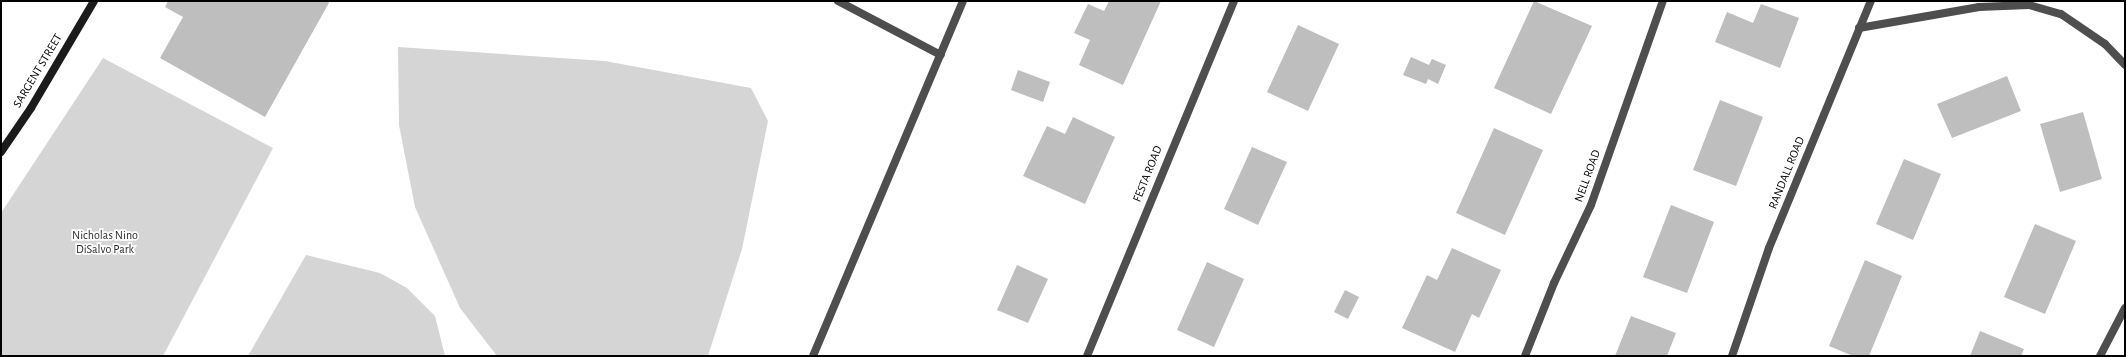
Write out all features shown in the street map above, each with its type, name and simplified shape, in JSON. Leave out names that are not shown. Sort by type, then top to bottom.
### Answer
[{"type":"street","name":"SARGENT STREET","points":[[1,152],[31,108],[94,1]]},
{"type":"street","points":[[838,1],[941,55]]},
{"type":"street","points":[[813,356],[963,1]]},
{"type":"street","name":"FESTA ROAD","points":[[1087,356],[1234,1]]},
{"type":"street","name":"NELL ROAD","points":[[1525,356],[1554,283],[1591,205],[1663,1]]},
{"type":"street","name":"RANDALL ROAD","points":[[1732,356],[1770,248],[1871,1]]},
{"type":"street","points":[[1859,28],[1979,7],[2028,5],[2060,14],[2105,44],[2125,64]]},
{"type":"street","points":[[2100,356],[2125,308]]},
{"type":"green space","points":[[398,47],[605,61],[751,88],[768,121],[742,249],[708,356],[497,356],[460,308],[415,207],[399,125]]},
{"type":"green space","name":"Nicholas Nino DiSalvo Park","points":[[103,58],[273,148],[163,356],[1,356],[1,213]]},
{"type":"green space","points":[[306,255],[380,273],[407,288],[435,316],[445,356],[248,356]]},
{"type":"building","points":[[168,1],[330,1],[265,117],[160,58],[183,17],[165,7]]},
{"type":"building","points":[[1109,1],[1161,1],[1123,85],[1079,65],[1090,40],[1074,33],[1088,4],[1104,11]]},
{"type":"building","points":[[1534,1],[1592,26],[1551,114],[1494,88]]},
{"type":"building","points":[[1761,4],[1799,18],[1780,68],[1715,42],[1727,12],[1753,23]]},
{"type":"building","points":[[1298,25],[1339,44],[1308,111],[1267,92]]},
{"type":"building","points":[[1411,57],[1429,65],[1432,59],[1446,65],[1438,84],[1428,79],[1426,84],[1403,75]]},
{"type":"building","points":[[1018,70],[1050,82],[1043,102],[1011,90]]},
{"type":"building","points":[[2007,76],[2021,111],[1952,138],[1937,104]]},
{"type":"building","points":[[1720,100],[1763,117],[1736,186],[1693,170]]},
{"type":"building","points":[[2083,112],[2102,179],[2060,192],[2040,124]]},
{"type":"building","points":[[1073,117],[1115,137],[1085,204],[1023,176],[1047,126],[1065,134]]},
{"type":"building","points":[[1494,128],[1543,150],[1505,235],[1456,213]]},
{"type":"building","points":[[1252,147],[1287,162],[1258,225],[1224,209]]},
{"type":"building","points":[[1904,159],[1941,174],[1913,240],[1876,224]]},
{"type":"building","points":[[1671,205],[1714,222],[1687,293],[1643,277]]},
{"type":"building","points":[[2035,224],[2076,241],[2045,314],[2004,297]]},
{"type":"building","points":[[1452,248],[1501,270],[1479,318],[1472,314],[1455,352],[1402,328],[1427,275],[1437,280]]},
{"type":"building","points":[[1865,260],[1902,276],[1869,356],[1853,356],[1829,346]]},
{"type":"building","points":[[1207,262],[1244,279],[1214,347],[1177,330]]},
{"type":"building","points":[[1017,265],[1048,279],[1028,323],[997,310]]},
{"type":"building","points":[[1345,290],[1359,297],[1348,319],[1334,312]]},
{"type":"building","points":[[1631,316],[1676,333],[1667,356],[1615,356]]},
{"type":"building","points":[[1980,331],[2024,349],[2021,356],[1970,356]]}]
